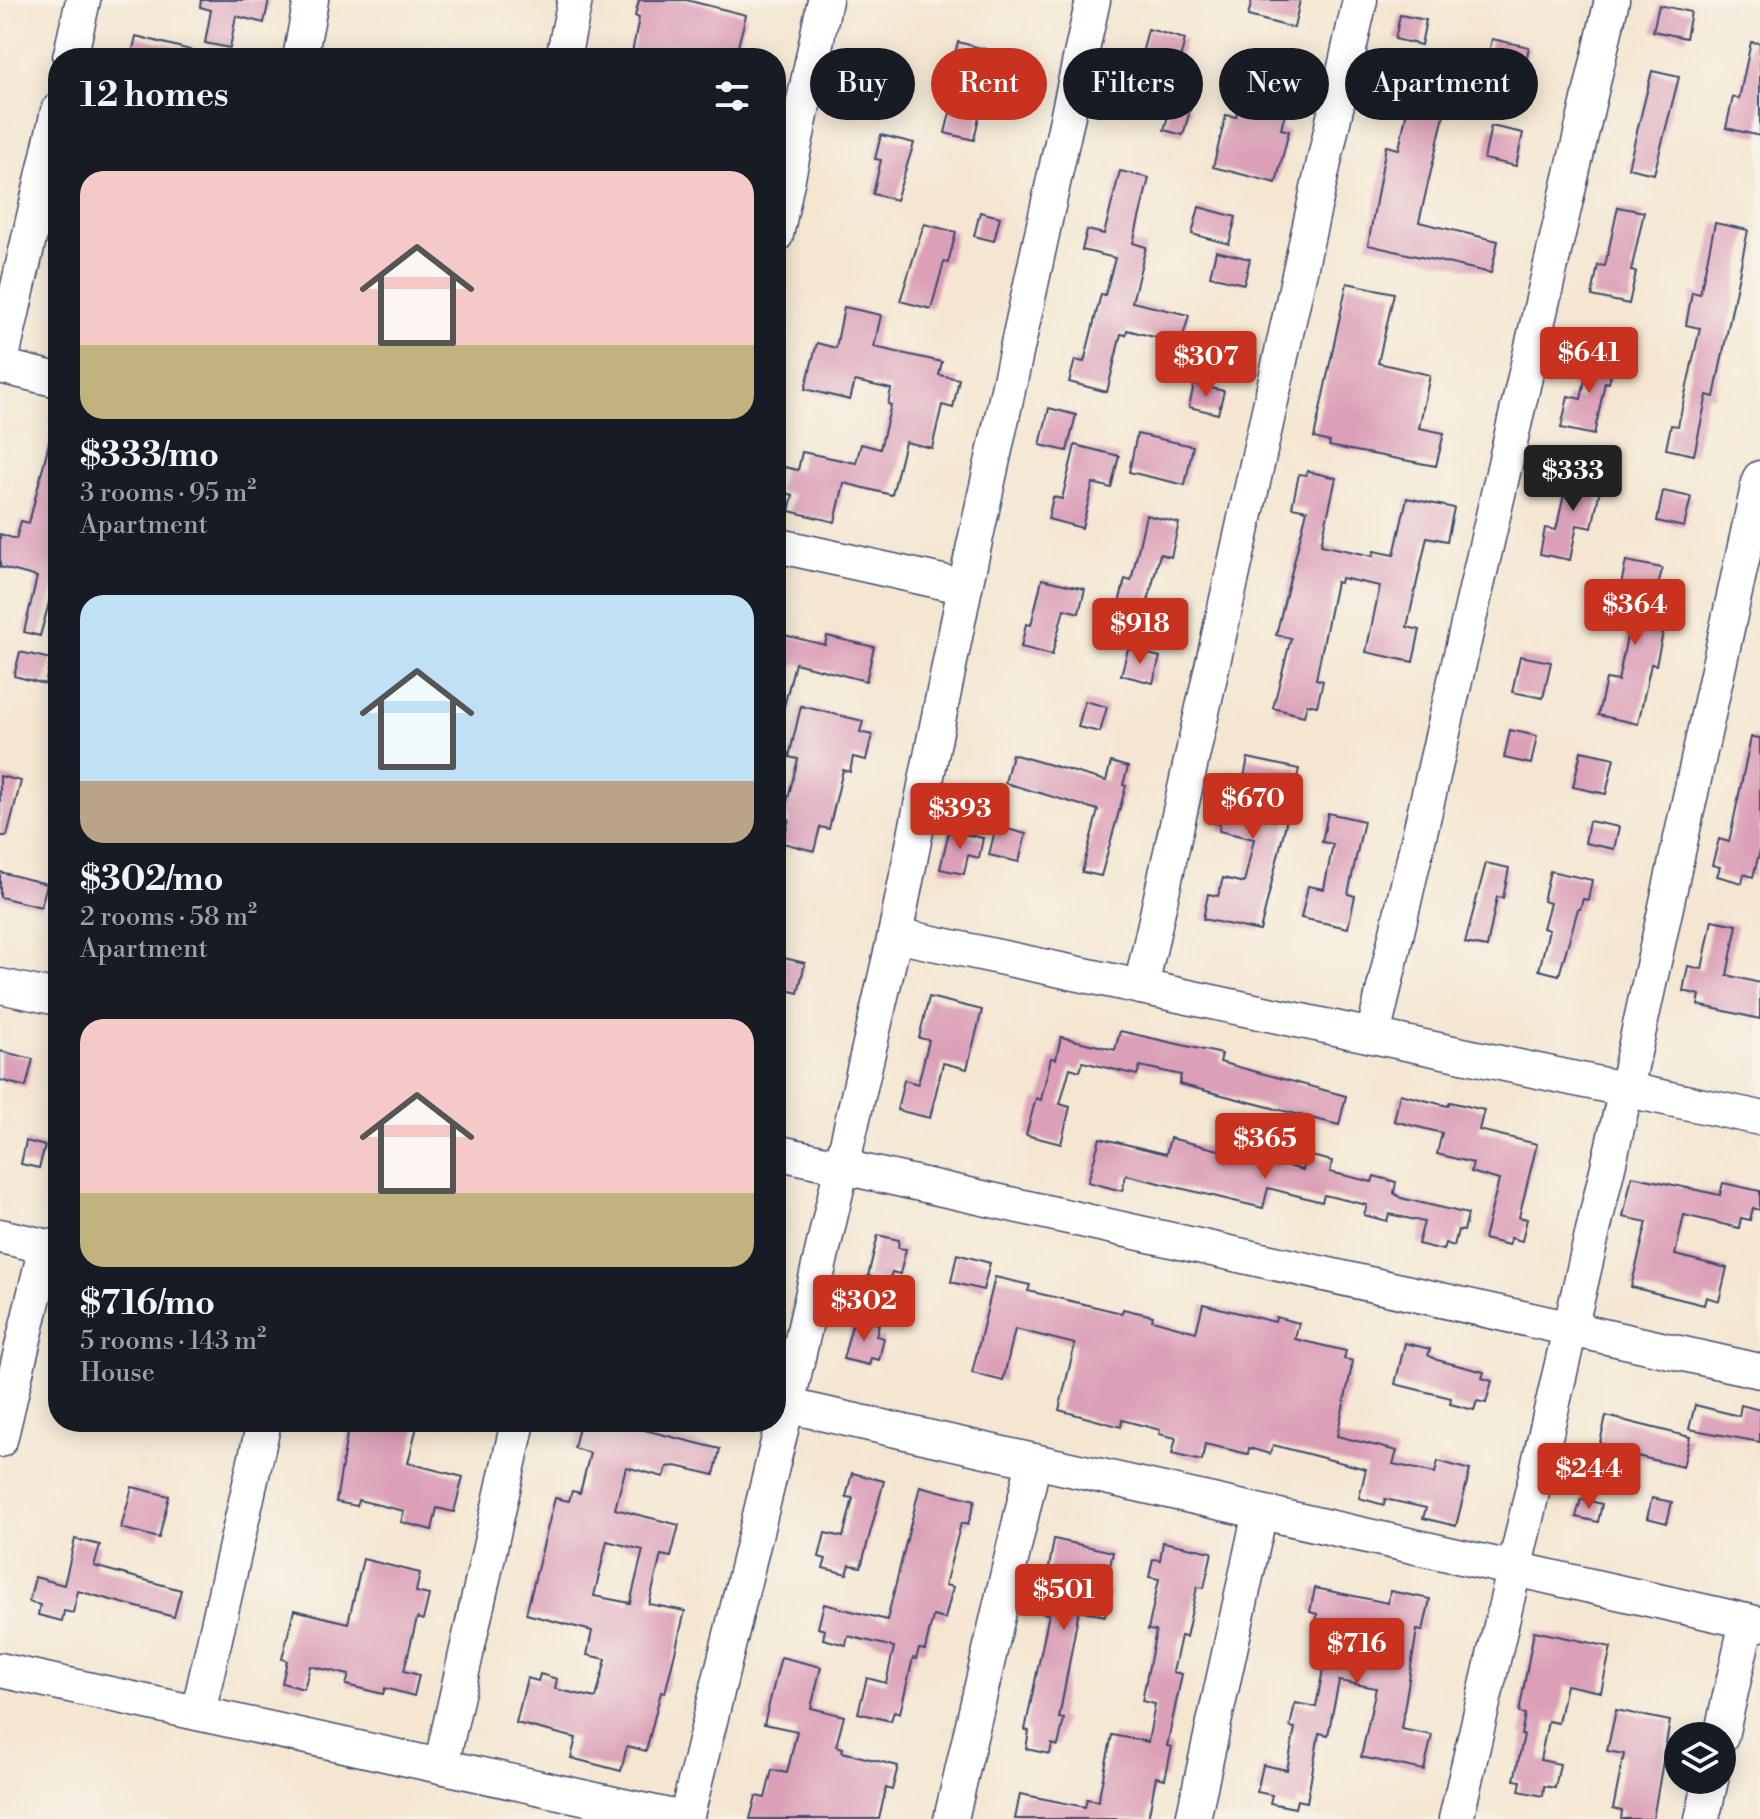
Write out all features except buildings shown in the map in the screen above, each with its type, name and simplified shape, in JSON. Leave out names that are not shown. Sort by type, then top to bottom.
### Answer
[{"type":"street","points":[[72,48],[83,0]]},
{"type":"street","points":[[302,48],[311,0]]},
{"type":"street","points":[[565,48],[575,0]]},
{"type":"street","points":[[786,187],[825,0]]},
{"type":"street","points":[[786,1388],[895,935],[965,587],[1093,0]]},
{"type":"street","points":[[1141,987],[1360,0]]},
{"type":"street","points":[[1373,1036],[1612,0]]},
{"type":"street","points":[[48,155],[0,366],[48,378]]},
{"type":"street","points":[[1456,1819],[1626,1089],[1760,478]]},
{"type":"street","points":[[786,547],[965,587]]},
{"type":"street","points":[[895,935],[1760,1118]]},
{"type":"street","points":[[0,986],[48,996]]},
{"type":"street","points":[[786,1154],[1760,1371]]},
{"type":"street","points":[[0,1236],[48,1246]]},
{"type":"street","points":[[0,1440],[48,1262]]},
{"type":"street","points":[[786,1405],[1754,1622],[1725,1722]]},
{"type":"street","points":[[198,1713],[262,1432]]},
{"type":"street","points":[[441,1766],[516,1432]]},
{"type":"street","points":[[0,1670],[685,1819],[775,1432]]},
{"type":"street","points":[[951,1819],[1034,1461]]},
{"type":"street","points":[[1193,1819],[1260,1512]]},
{"type":"street","points":[[1702,1819],[1708,1794]]}]
